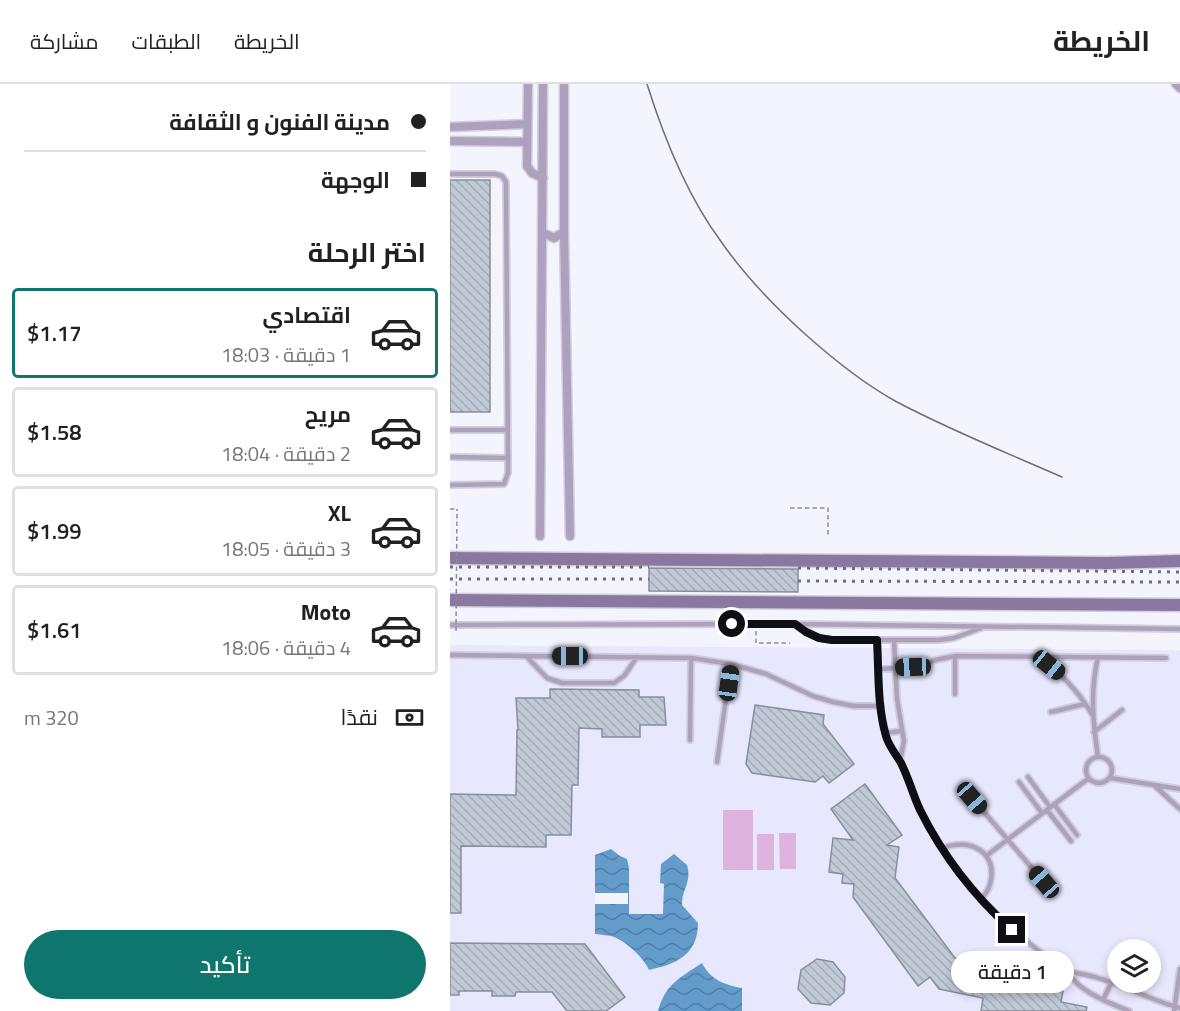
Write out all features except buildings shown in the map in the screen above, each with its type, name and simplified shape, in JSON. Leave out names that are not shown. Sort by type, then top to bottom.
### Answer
[{"type":"street","points":[[528,84],[528,168],[532,173],[543,178]]},
{"type":"street","points":[[540,536],[543,84]]},
{"type":"street","points":[[564,84],[564,232],[570,536]]},
{"type":"street","points":[[1176,84],[1180,88]]},
{"type":"street","points":[[450,127],[527,124]]},
{"type":"street","points":[[450,141],[527,142]]},
{"type":"street","points":[[543,233],[554,238],[564,232]]},
{"type":"street","points":[[450,558],[1108,563],[1180,561]]},
{"type":"street","points":[[450,600],[1180,605]]},
{"type":"lane","points":[[450,174],[495,174],[502,176],[506,182],[508,430],[508,473],[504,484],[450,485]]},
{"type":"lane","points":[[450,430],[508,430]]},
{"type":"lane","points":[[450,457],[508,458]]},
{"type":"lane","points":[[795,624],[806,632],[825,639],[877,640],[954,638],[984,627]]},
{"type":"lane","points":[[450,625],[795,624],[1180,629]]},
{"type":"lane","points":[[877,640],[880,706],[888,744],[900,761],[920,809],[954,867],[981,900],[1022,939],[1068,972],[1090,994],[1129,1011]]},
{"type":"lane","points":[[894,640],[904,741],[900,761]]},
{"type":"lane","points":[[450,655],[691,658],[731,664],[766,674],[813,696],[833,702],[854,706],[880,706]]},
{"type":"lane","points":[[526,656],[550,680],[558,683],[618,681],[637,657]]},
{"type":"lane","points":[[878,669],[918,667],[935,660],[955,656],[1166,658]]},
{"type":"lane","points":[[955,656],[955,694]]},
{"type":"lane","points":[[1035,657],[1062,675],[1092,714]]},
{"type":"lane","points":[[1098,657],[1092,714],[1098,757]]},
{"type":"lane","points":[[690,740],[691,658]]},
{"type":"lane","points":[[717,762],[731,664]]},
{"type":"lane","points":[[1051,712],[1085,704]]},
{"type":"lane","points":[[1094,732],[1122,710]]},
{"type":"lane","points":[[885,733],[903,731]]},
{"type":"lane","points":[[1110,778],[1113,770],[1110,762],[1098,757],[1087,764],[1086,772],[1089,778],[1098,783],[1110,778],[1180,789]]},
{"type":"lane","points":[[1028,777],[1071,841]]},
{"type":"lane","points":[[986,856],[1089,778]]},
{"type":"lane","points":[[1019,782],[1077,834]]},
{"type":"lane","points":[[1153,785],[1180,809]]},
{"type":"lane","points":[[972,798],[1044,882]]},
{"type":"lane","points":[[943,848],[954,843],[963,843],[979,849],[986,856],[992,876],[981,900]]},
{"type":"lane","points":[[1136,993],[1176,1009],[1180,969]]},
{"type":"lane","points":[[1068,972],[1090,975],[1107,981]]},
{"type":"lane","points":[[1103,1000],[1107,992]]},
{"type":"path","points":[[790,508],[828,508],[828,536]]},
{"type":"path","points":[[450,509],[457,509],[456,631]]},
{"type":"path","points":[[755,624],[756,643],[790,643]]},
{"type":"shaded area","points":[[450,645],[1180,650],[1180,1011],[450,1011]]},
{"type":"shaded area","points":[[723,810],[753,810],[753,870],[723,870]]},
{"type":"shaded area","points":[[779,833],[796,833],[796,869],[780,869]]},
{"type":"shaded area","points":[[757,834],[774,834],[774,870],[757,870]]},
{"type":"water","points":[[611,849],[627,859],[629,914],[663,914],[664,884],[660,883],[661,864],[674,854],[687,865],[688,881],[682,905],[698,923],[694,943],[684,956],[668,965],[649,970],[639,955],[625,943],[612,936],[595,934],[595,855]]},
{"type":"water","points":[[702,963],[705,969],[718,980],[742,988],[742,1011],[658,1011],[670,987]]},
{"type":"pier","points":[[595,893],[628,893],[628,904],[595,904]]},
{"type":"tram line","points":[[647,84],[677,165],[697,204],[729,253],[749,278],[793,323],[849,371],[897,402],[958,432],[1062,477]]},
{"type":"railway","points":[[450,567],[649,567]]},
{"type":"railway","points":[[798,568],[1180,572]]},
{"type":"railway","points":[[450,579],[649,579]]},
{"type":"railway","points":[[798,581],[1180,582]]},
{"type":"route","points":[[732,624],[795,624],[819,638],[877,640],[880,706],[888,744],[900,761],[930,829],[954,867],[981,900],[1012,930]]}]
